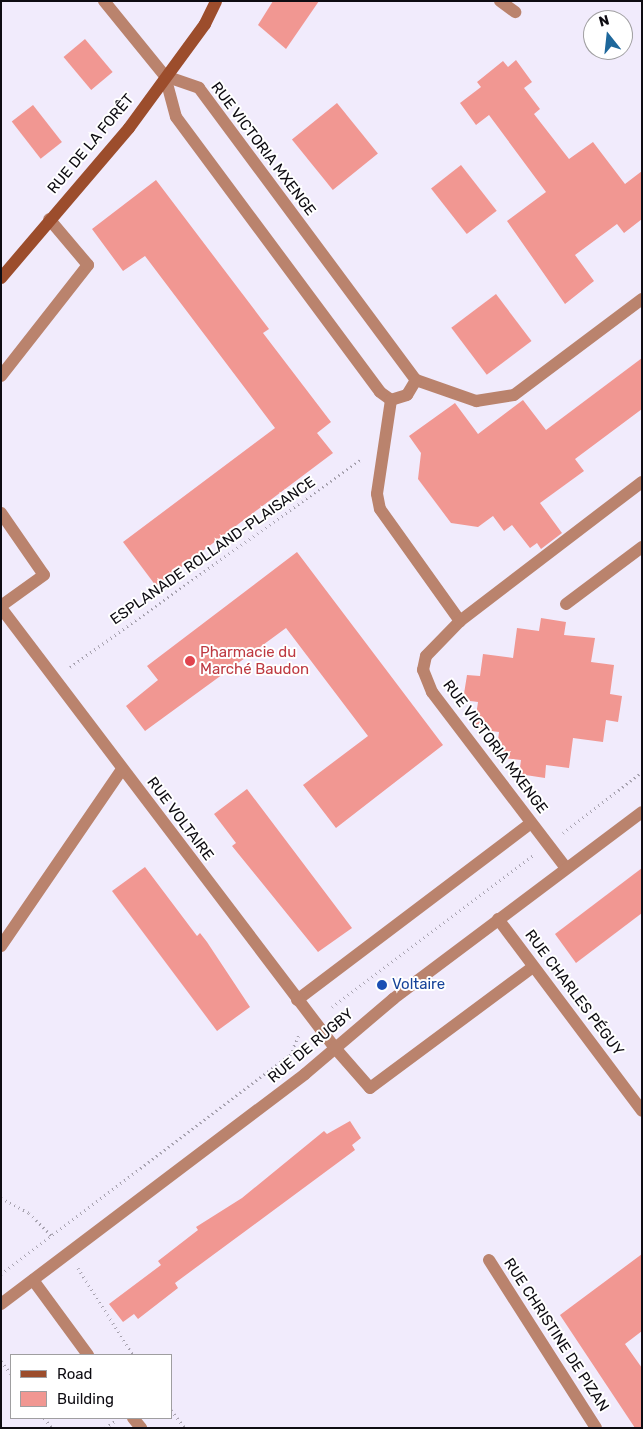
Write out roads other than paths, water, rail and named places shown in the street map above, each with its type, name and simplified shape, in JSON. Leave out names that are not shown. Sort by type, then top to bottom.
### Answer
[{"type":"street","points":[[104,1],[165,76],[176,117],[380,392],[391,400]]},
{"type":"street","name":"RUE DE LA FORÊT","points":[[1,278],[49,219],[129,128],[165,76],[205,24],[216,1]]},
{"type":"street","points":[[500,1],[515,12]]},
{"type":"street","name":"RUE VICTORIA MXENGE","points":[[165,76],[199,88],[416,380]]},
{"type":"street","points":[[1,376],[88,265],[49,219]]},
{"type":"street","points":[[391,400],[407,395],[416,380],[476,401],[514,395],[642,299]]},
{"type":"street","points":[[391,400],[377,494],[380,509],[460,621]]},
{"type":"street","name":"RUE VICTORIA MXENGE","points":[[566,868],[432,692],[424,670],[426,656],[438,639],[460,621],[642,482]]},
{"type":"street","points":[[1,514],[44,575],[1,607]]},
{"type":"street","points":[[566,604],[642,547]]},
{"type":"street","name":"RUE VOLTAIRE","points":[[1,607],[297,1000],[370,1088],[534,966]]},
{"type":"street","points":[[1,946],[122,769]]},
{"type":"street","name":"RUE DE RUGBY","points":[[1,1304],[335,1048],[498,920],[642,812]]},
{"type":"street","points":[[297,1000],[531,823]]},
{"type":"street","name":"RUE CHARLES PÉGUY","points":[[498,920],[642,1111]]},
{"type":"street","name":"RUE CHRISTINE DE PIZAN","points":[[488,1260],[596,1428]]},
{"type":"street","points":[[34,1280],[87,1354]]},
{"type":"place","name":"Pharmacie du Marché Baudon","points":[[190,661]]},
{"type":"place","name":"Voltaire","points":[[382,985]]}]
